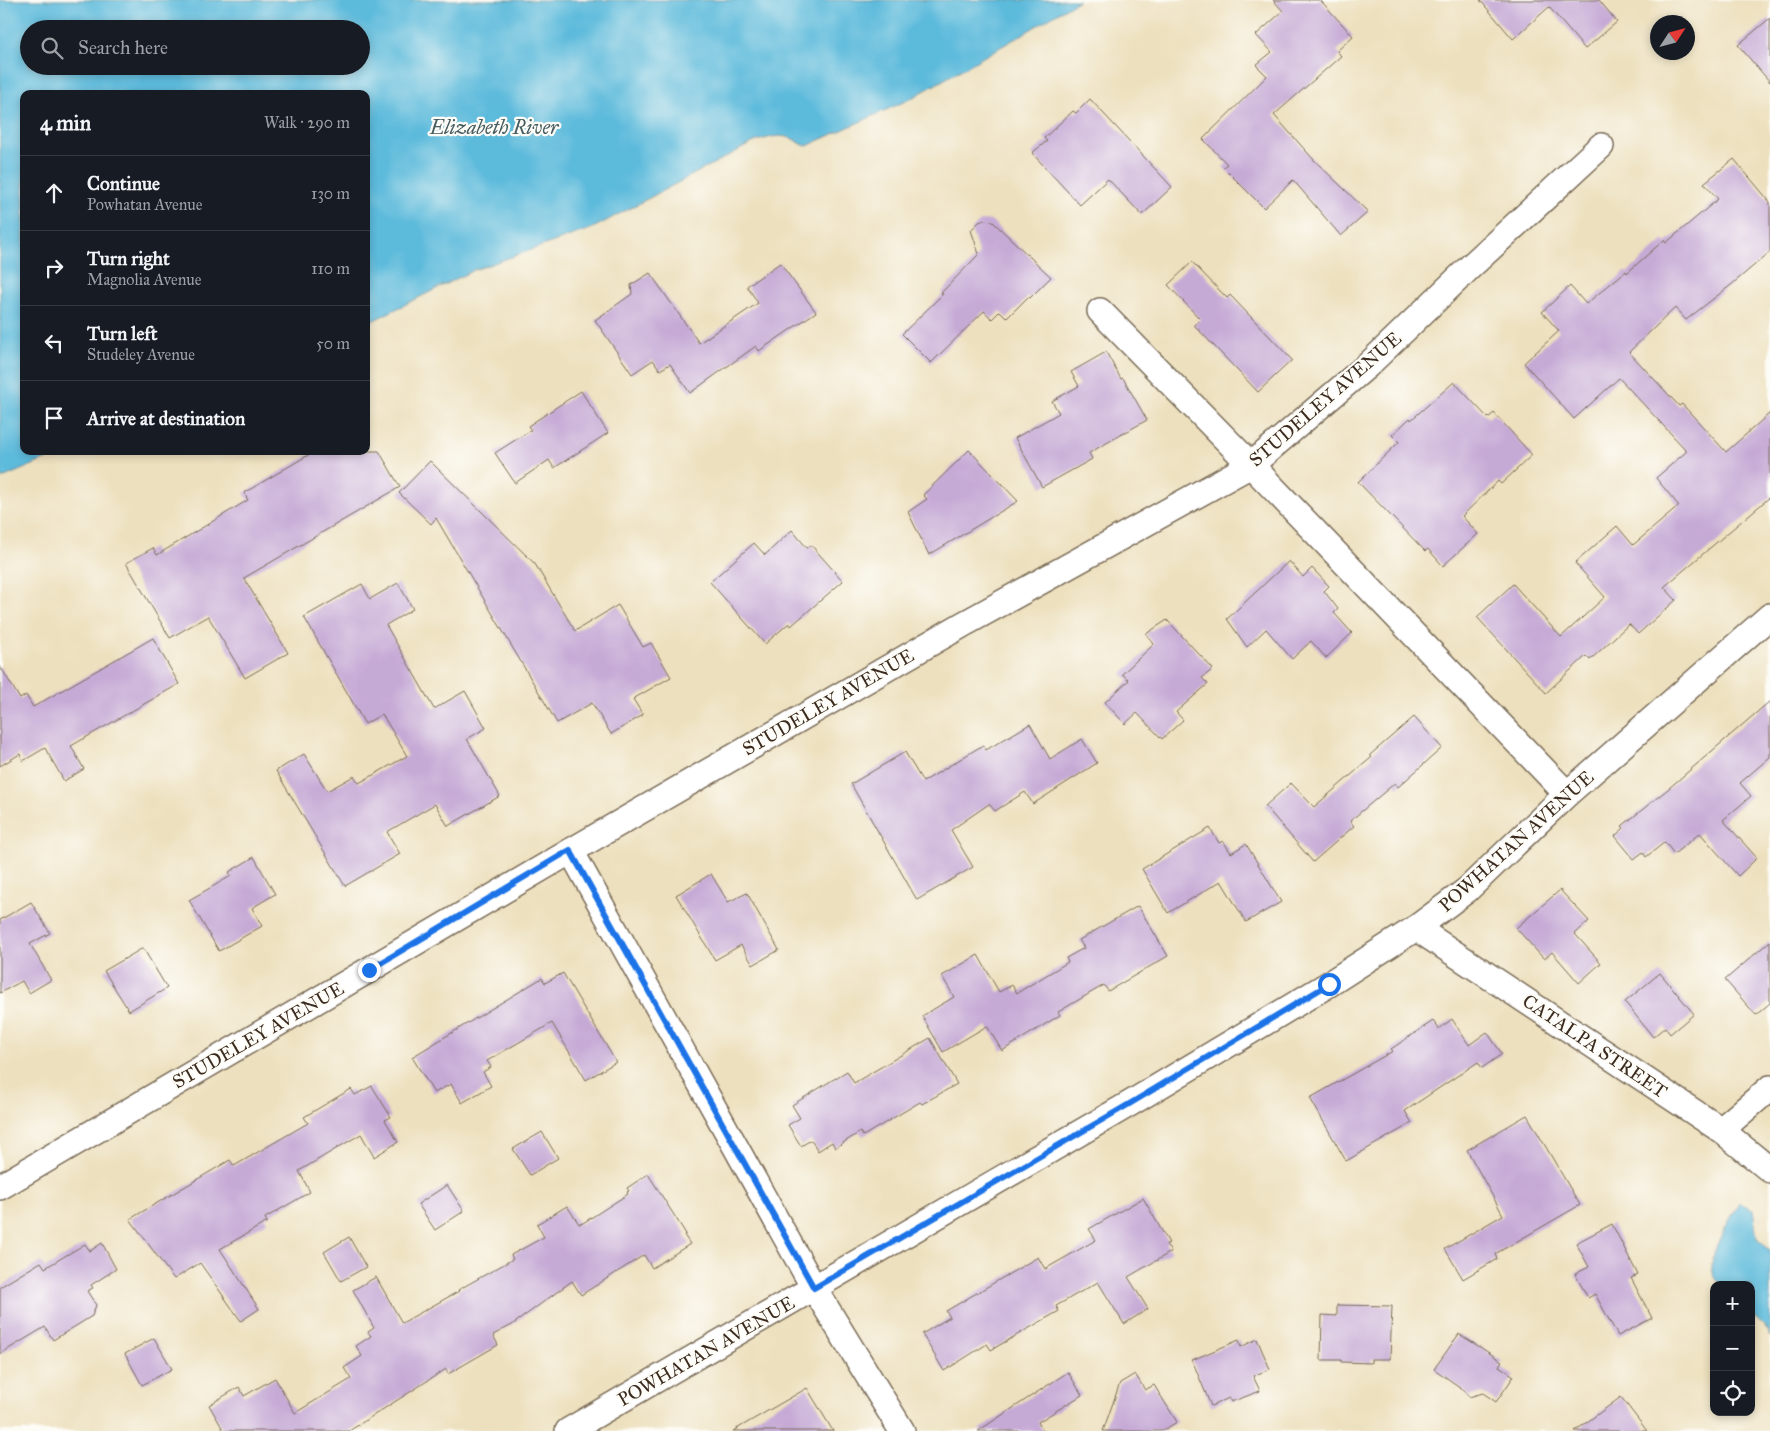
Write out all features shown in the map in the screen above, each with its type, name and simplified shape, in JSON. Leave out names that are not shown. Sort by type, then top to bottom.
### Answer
[{"type":"street","name":"STUDELEY AVENUE","points":[[0,1187],[570,850],[962,625],[1251,465],[1368,365],[1471,266],[1601,146]]},
{"type":"street","points":[[1100,311],[1251,465],[1567,794]]},
{"type":"street","name":"POWHATAN AVENUE","points":[[568,1431],[1131,1103],[1329,984],[1416,928],[1467,890],[1567,794],[1770,616]]},
{"type":"street","points":[[570,850],[814,1288],[902,1431]]},
{"type":"street","name":"CATALPA STREET","points":[[1416,928],[1721,1130],[1770,1170]]},
{"type":"street","points":[[1721,1130],[1770,1088]]},
{"type":"water","name":"Elizabeth River","points":[[0,0],[1079,0],[910,99],[807,146],[783,136],[754,142],[593,228],[474,270],[370,322],[370,90],[20,90],[20,455],[56,455],[0,479]]},
{"type":"water","points":[[1739,1203],[1753,1209],[1757,1239],[1770,1250],[1770,1337],[1764,1325],[1755,1317],[1755,1281],[1718,1281],[1714,1276],[1712,1268],[1713,1259],[1725,1229]]},
{"type":"building","points":[[1273,0],[1320,0],[1353,36],[1337,51],[1341,56],[1274,115],[1314,160],[1368,212],[1341,236],[1293,180],[1264,208],[1223,167],[1227,164],[1203,139],[1267,76],[1256,65],[1272,52],[1256,35],[1283,11]]},
{"type":"building","points":[[1480,0],[1599,0],[1617,22],[1585,49],[1549,7],[1513,39]]},
{"type":"building","points":[[1770,18],[1770,82],[1738,45]]},
{"type":"building","points":[[1090,99],[1172,187],[1142,215],[1108,179],[1080,205],[1032,153],[1047,141],[1044,138],[1073,111],[1076,113]]},
{"type":"building","points":[[1734,159],[1770,202],[1770,252],[1686,320],[1675,308],[1629,352],[1679,406],[1682,404],[1726,452],[1770,413],[1770,497],[1664,587],[1676,600],[1638,634],[1629,624],[1590,660],[1586,656],[1546,693],[1477,617],[1513,584],[1561,637],[1605,597],[1575,563],[1617,526],[1633,545],[1679,506],[1656,478],[1687,451],[1619,378],[1574,419],[1524,363],[1559,331],[1542,312],[1570,286],[1586,304],[1626,271],[1627,273],[1664,240],[1666,243],[1718,199],[1704,183]]},
{"type":"building","points":[[984,220],[992,221],[1051,277],[1007,318],[1000,311],[992,319],[984,311],[931,363],[902,334],[943,294],[941,293],[979,254],[971,230]]},
{"type":"building","points":[[1192,262],[1227,298],[1230,295],[1292,360],[1258,392],[1194,325],[1200,319],[1168,285]]},
{"type":"building","points":[[780,263],[816,312],[759,351],[756,346],[690,393],[670,364],[660,370],[653,360],[632,374],[595,320],[632,294],[631,285],[650,273],[699,343],[758,303],[747,286]]},
{"type":"building","points":[[1106,352],[1147,420],[1089,453],[1092,459],[1042,487],[1015,438],[1059,413],[1052,401],[1079,386],[1071,372]]},
{"type":"building","points":[[1454,382],[1488,418],[1494,413],[1532,455],[1501,484],[1498,481],[1462,516],[1478,534],[1443,566],[1428,549],[1425,551],[1358,482],[1399,442],[1392,435]]},
{"type":"building","points":[[581,391],[608,433],[554,468],[549,460],[515,483],[495,453],[531,430],[528,426]]},
{"type":"building","points":[[969,450],[1018,501],[929,555],[908,512],[927,499],[923,495]]},
{"type":"building","points":[[370,451],[379,451],[400,487],[244,578],[288,653],[245,678],[208,616],[170,638],[126,563],[153,548],[157,555],[248,500],[244,493],[308,455],[370,455]]},
{"type":"building","points":[[430,461],[535,564],[575,631],[618,605],[643,647],[651,643],[671,677],[633,699],[643,715],[611,734],[592,703],[557,723],[436,518],[431,524],[399,493]]},
{"type":"building","points":[[792,530],[807,548],[811,545],[843,581],[791,626],[789,623],[765,644],[710,582],[754,543],[765,555]]},
{"type":"building","points":[[1289,561],[1303,577],[1312,568],[1329,586],[1324,591],[1338,609],[1334,613],[1352,633],[1326,658],[1311,641],[1292,659],[1266,629],[1247,647],[1227,619]]},
{"type":"building","points":[[398,583],[413,609],[386,625],[434,709],[465,691],[486,728],[467,739],[500,796],[448,826],[435,804],[387,832],[400,854],[345,886],[276,771],[304,754],[327,791],[354,776],[359,783],[407,756],[382,714],[365,724],[304,617],[362,584],[370,599]]},
{"type":"building","points":[[1167,620],[1213,669],[1202,678],[1208,684],[1176,712],[1183,720],[1162,739],[1137,713],[1125,724],[1105,702],[1129,680],[1122,674],[1154,644],[1146,634]]},
{"type":"building","points":[[153,638],[179,684],[71,746],[84,769],[64,781],[45,748],[23,761],[20,754],[0,766],[0,666],[20,699],[26,695],[33,707]]},
{"type":"building","points":[[1770,701],[1770,757],[1740,783],[1751,796],[1723,820],[1757,858],[1738,876],[1700,833],[1674,854],[1665,842],[1646,857],[1643,852],[1634,859],[1615,836],[1624,828],[1622,826]]},
{"type":"building","points":[[1414,717],[1442,748],[1398,787],[1395,783],[1350,821],[1354,826],[1313,862],[1265,806],[1291,783],[1314,807],[1372,757],[1370,755]]},
{"type":"building","points":[[1030,724],[1050,759],[1082,739],[1097,763],[1033,804],[1025,792],[995,811],[989,804],[951,830],[973,867],[917,900],[851,784],[905,752],[923,782],[983,745],[986,750]]},
{"type":"building","points":[[1210,828],[1219,843],[1223,841],[1231,853],[1246,844],[1281,902],[1246,922],[1221,881],[1168,913],[1142,869]]},
{"type":"building","points":[[254,857],[275,894],[252,908],[262,926],[219,951],[189,900],[231,876],[229,872]]},
{"type":"building","points":[[711,874],[728,902],[747,893],[779,950],[753,965],[741,945],[715,960],[676,895]]},
{"type":"building","points":[[1560,890],[1589,921],[1575,934],[1601,963],[1579,983],[1552,952],[1544,959],[1516,928]]},
{"type":"building","points":[[31,902],[50,933],[30,944],[51,980],[29,993],[22,981],[0,993],[0,920]]},
{"type":"building","points":[[1138,906],[1168,956],[1108,991],[1104,985],[1058,1012],[1060,1015],[1002,1051],[987,1026],[943,1052],[922,1016],[954,997],[942,976],[978,955],[999,992],[1012,985],[1017,993],[1068,962],[1066,958],[1084,948],[1079,940]]},
{"type":"building","points":[[1770,941],[1770,1003],[1756,1015],[1725,980]]},
{"type":"building","points":[[143,948],[167,988],[129,1011],[104,971]]},
{"type":"building","points":[[563,973],[616,1062],[586,1080],[552,1023],[487,1061],[491,1067],[483,1072],[491,1086],[462,1103],[451,1084],[434,1093],[412,1057],[542,978],[545,983]]},
{"type":"building","points":[[1660,973],[1694,1014],[1670,1034],[1665,1027],[1653,1037],[1625,1002]]},
{"type":"building","points":[[1452,1019],[1469,1045],[1487,1032],[1502,1054],[1482,1068],[1478,1062],[1405,1111],[1412,1123],[1346,1161],[1310,1098],[1393,1051],[1391,1049],[1433,1021],[1439,1029]]},
{"type":"building","points":[[930,1038],[957,1084],[922,1104],[920,1102],[863,1136],[860,1132],[835,1148],[832,1142],[818,1151],[811,1140],[801,1146],[788,1125],[800,1118],[792,1105],[847,1071],[854,1083]]},
{"type":"building","points":[[372,1086],[391,1117],[385,1120],[398,1142],[374,1157],[361,1134],[299,1171],[310,1192],[265,1218],[267,1222],[220,1249],[259,1309],[241,1321],[200,1263],[174,1279],[130,1219],[230,1160],[234,1166],[308,1123],[304,1117],[351,1089],[355,1095]]},
{"type":"building","points":[[1527,1115],[1580,1205],[1495,1254],[1497,1259],[1463,1279],[1445,1249],[1503,1215],[1467,1150]]},
{"type":"building","points":[[542,1132],[558,1158],[530,1175],[513,1149]]},
{"type":"building","points":[[648,1174],[686,1234],[684,1235],[690,1244],[652,1268],[644,1255],[581,1295],[572,1281],[512,1325],[493,1335],[498,1345],[448,1374],[446,1369],[349,1431],[224,1431],[209,1405],[239,1387],[244,1396],[275,1378],[295,1413],[351,1379],[344,1368],[362,1356],[356,1346],[371,1336],[368,1332],[374,1328],[353,1290],[376,1277],[402,1323],[513,1259],[511,1255],[544,1237],[537,1224],[567,1206],[579,1224],[583,1223],[628,1194],[627,1188]]},
{"type":"building","points":[[447,1185],[464,1211],[435,1230],[418,1204]]},
{"type":"building","points":[[1143,1198],[1169,1243],[1166,1244],[1171,1252],[1128,1277],[1148,1309],[1124,1324],[1098,1282],[1056,1306],[1059,1311],[991,1350],[987,1344],[944,1371],[922,1334],[950,1317],[946,1311],[1038,1257],[1045,1269],[1096,1240],[1089,1229]]},
{"type":"building","points":[[1612,1224],[1638,1275],[1631,1278],[1652,1318],[1618,1336],[1595,1294],[1588,1298],[1575,1274],[1589,1267],[1576,1243]]},
{"type":"building","points":[[349,1237],[366,1267],[341,1281],[324,1252]]},
{"type":"building","points":[[102,1243],[116,1269],[91,1285],[93,1288],[87,1291],[96,1305],[92,1316],[53,1340],[45,1327],[0,1354],[0,1287],[41,1262],[45,1268],[85,1244],[90,1251]]},
{"type":"building","points":[[1337,1305],[1392,1306],[1390,1359],[1371,1359],[1371,1363],[1321,1360],[1322,1315],[1337,1316]]},
{"type":"building","points":[[1459,1334],[1502,1361],[1499,1366],[1514,1376],[1496,1402],[1483,1393],[1469,1397],[1464,1390],[1434,1369]]},
{"type":"building","points":[[154,1338],[172,1369],[142,1385],[125,1354]]},
{"type":"building","points":[[1257,1339],[1270,1369],[1253,1376],[1260,1391],[1231,1402],[1229,1398],[1211,1406],[1192,1360],[1239,1340],[1241,1347]]},
{"type":"building","points":[[1068,1372],[1082,1395],[1038,1422],[1043,1431],[978,1431]]},
{"type":"building","points":[[1135,1374],[1145,1390],[1154,1385],[1177,1422],[1162,1431],[1103,1431],[1120,1383]]},
{"type":"building","points":[[807,1388],[833,1431],[733,1431],[790,1398]]},
{"type":"building","points":[[1621,1397],[1647,1431],[1575,1431]]},
{"type":"route","points":[[369,970],[570,850],[814,1288],[1131,1103],[1329,984]]}]
